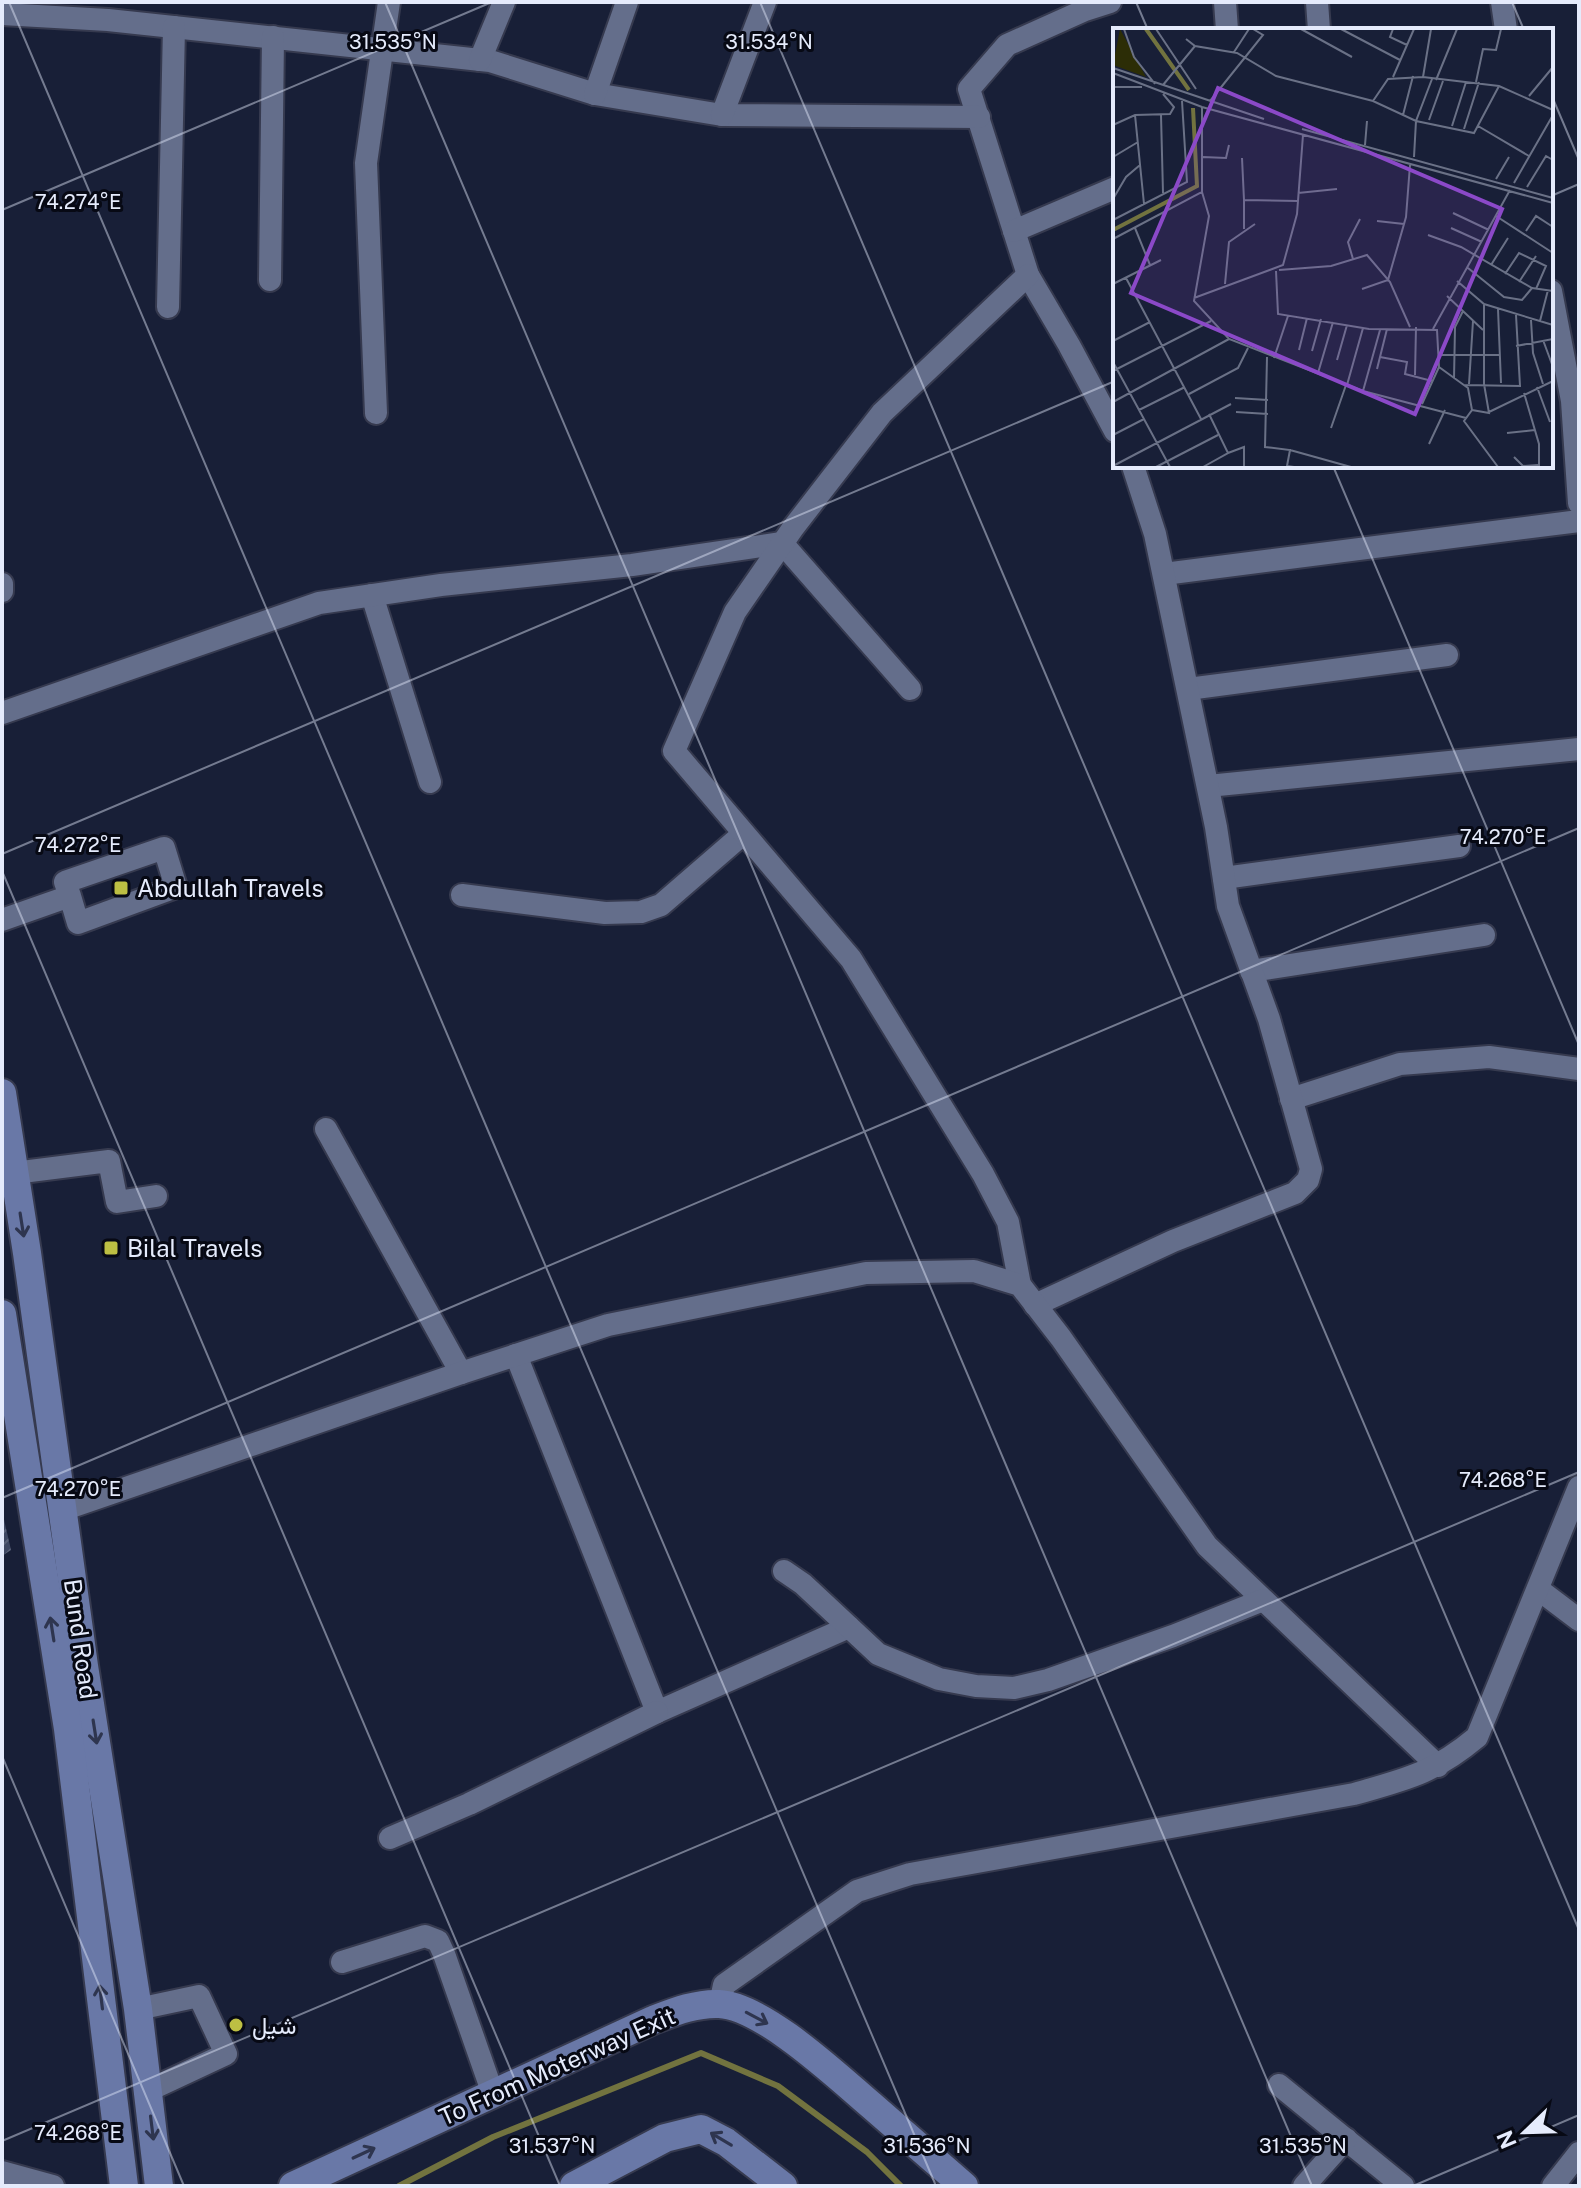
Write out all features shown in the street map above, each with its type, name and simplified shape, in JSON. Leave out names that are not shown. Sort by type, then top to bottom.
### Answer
[{"type":"main road","name":"Bund Road","points":[[2,1093],[84,1666],[138,2009],[159,2186]]},
{"type":"main road","name":"Bund Road","points":[[2,1314],[68,1729],[124,2186]]},
{"type":"main road","name":"To From Moterway Exit","points":[[293,2186],[653,2020],[696,2005],[720,2004],[754,2016],[808,2051],[964,2186]]},
{"type":"main road","points":[[108,2056],[143,2054]]},
{"type":"main road","points":[[574,2186],[665,2138],[701,2129],[726,2142],[783,2186]]},
{"type":"street","points":[[376,413],[366,163],[389,2]]},
{"type":"street","points":[[480,60],[504,2]]},
{"type":"street","points":[[595,94],[627,2]]},
{"type":"street","points":[[722,115],[765,2]]},
{"type":"street","points":[[1110,2],[1007,45],[969,89],[1028,275],[1113,422]]},
{"type":"street","points":[[1225,2],[1227,28]]},
{"type":"street","points":[[1317,2],[1319,28]]},
{"type":"street","points":[[1502,2],[1506,28]]},
{"type":"street","points":[[2,14],[64,10],[174,27],[490,61],[595,94],[722,115],[979,117]]},
{"type":"street","points":[[168,307],[174,27]]},
{"type":"street","points":[[270,280],[273,37]]},
{"type":"street","points":[[1014,231],[1113,189]]},
{"type":"street","points":[[1028,275],[882,413],[782,543],[735,612],[674,751],[851,959],[1008,1222],[1020,1285],[1061,1338],[1207,1546],[1438,1766]]},
{"type":"street","points":[[1553,311],[1562,402],[1579,503]]},
{"type":"street","points":[[1035,1305],[1173,1241],[1295,1193],[1308,1180],[1311,1169],[1269,1019],[1228,906],[1216,827],[1164,574],[1134,468]]},
{"type":"street","points":[[1164,574],[1579,521]]},
{"type":"street","points":[[2,713],[319,603],[441,585],[632,565],[782,543]]},
{"type":"street","points":[[782,543],[910,689]]},
{"type":"street","points":[[2,584],[2,591]]},
{"type":"street","points":[[372,595],[430,782]]},
{"type":"street","points":[[1188,689],[1447,655]]},
{"type":"street","points":[[1208,786],[1579,749]]},
{"type":"street","points":[[462,895],[605,913],[641,912],[661,905],[743,834]]},
{"type":"street","points":[[1224,878],[1459,846]]},
{"type":"street","points":[[164,848],[176,887],[78,923],[70,896],[65,882],[164,848]]},
{"type":"street","points":[[2,920],[70,896]]},
{"type":"street","points":[[1251,971],[1484,935]]},
{"type":"street","points":[[1291,1099],[1400,1064],[1489,1057],[1579,1069]]},
{"type":"street","points":[[326,1129],[461,1373]]},
{"type":"street","points":[[14,1173],[109,1161],[117,1202],[156,1196]]},
{"type":"street","points":[[62,1510],[608,1325],[866,1273],[974,1271],[1020,1285]]},
{"type":"street","points":[[516,1355],[657,1712]]},
{"type":"street","points":[[720,2004],[724,1985],[857,1891],[910,1874],[1354,1794],[1411,1778],[1438,1766],[1477,1737],[1579,1487]]},
{"type":"street","points":[[784,1571],[803,1584],[878,1654],[939,1679],[976,1686],[1014,1688],[1082,1669],[1263,1600]]},
{"type":"street","points":[[1538,1589],[1579,1620]]},
{"type":"street","points":[[390,1838],[469,1804],[657,1712],[849,1627]]},
{"type":"street","points":[[342,1962],[425,1936],[438,1941],[493,2094]]},
{"type":"street","points":[[138,2009],[199,1996],[226,2054],[147,2091]]},
{"type":"street","points":[[1279,2085],[1403,2186]]},
{"type":"street","points":[[1304,2186],[1346,2139]]},
{"type":"street","points":[[1553,2186],[1579,2153]]},
{"type":"street","points":[[2,2172],[53,2186]]},
{"type":"building","points":[[2,1511],[11,1550],[2,1556]]},
{"type":"waterway","points":[[399,2186],[493,2137],[701,2053],[778,2086],[867,2152],[901,2186]]},
{"type":"place","name":"Abdullah Travels","points":[[121,888]]},
{"type":"place","name":"Bilal Travels","points":[[111,1248]]},
{"type":"place","name":"شیل","points":[[236,2025]]}]
